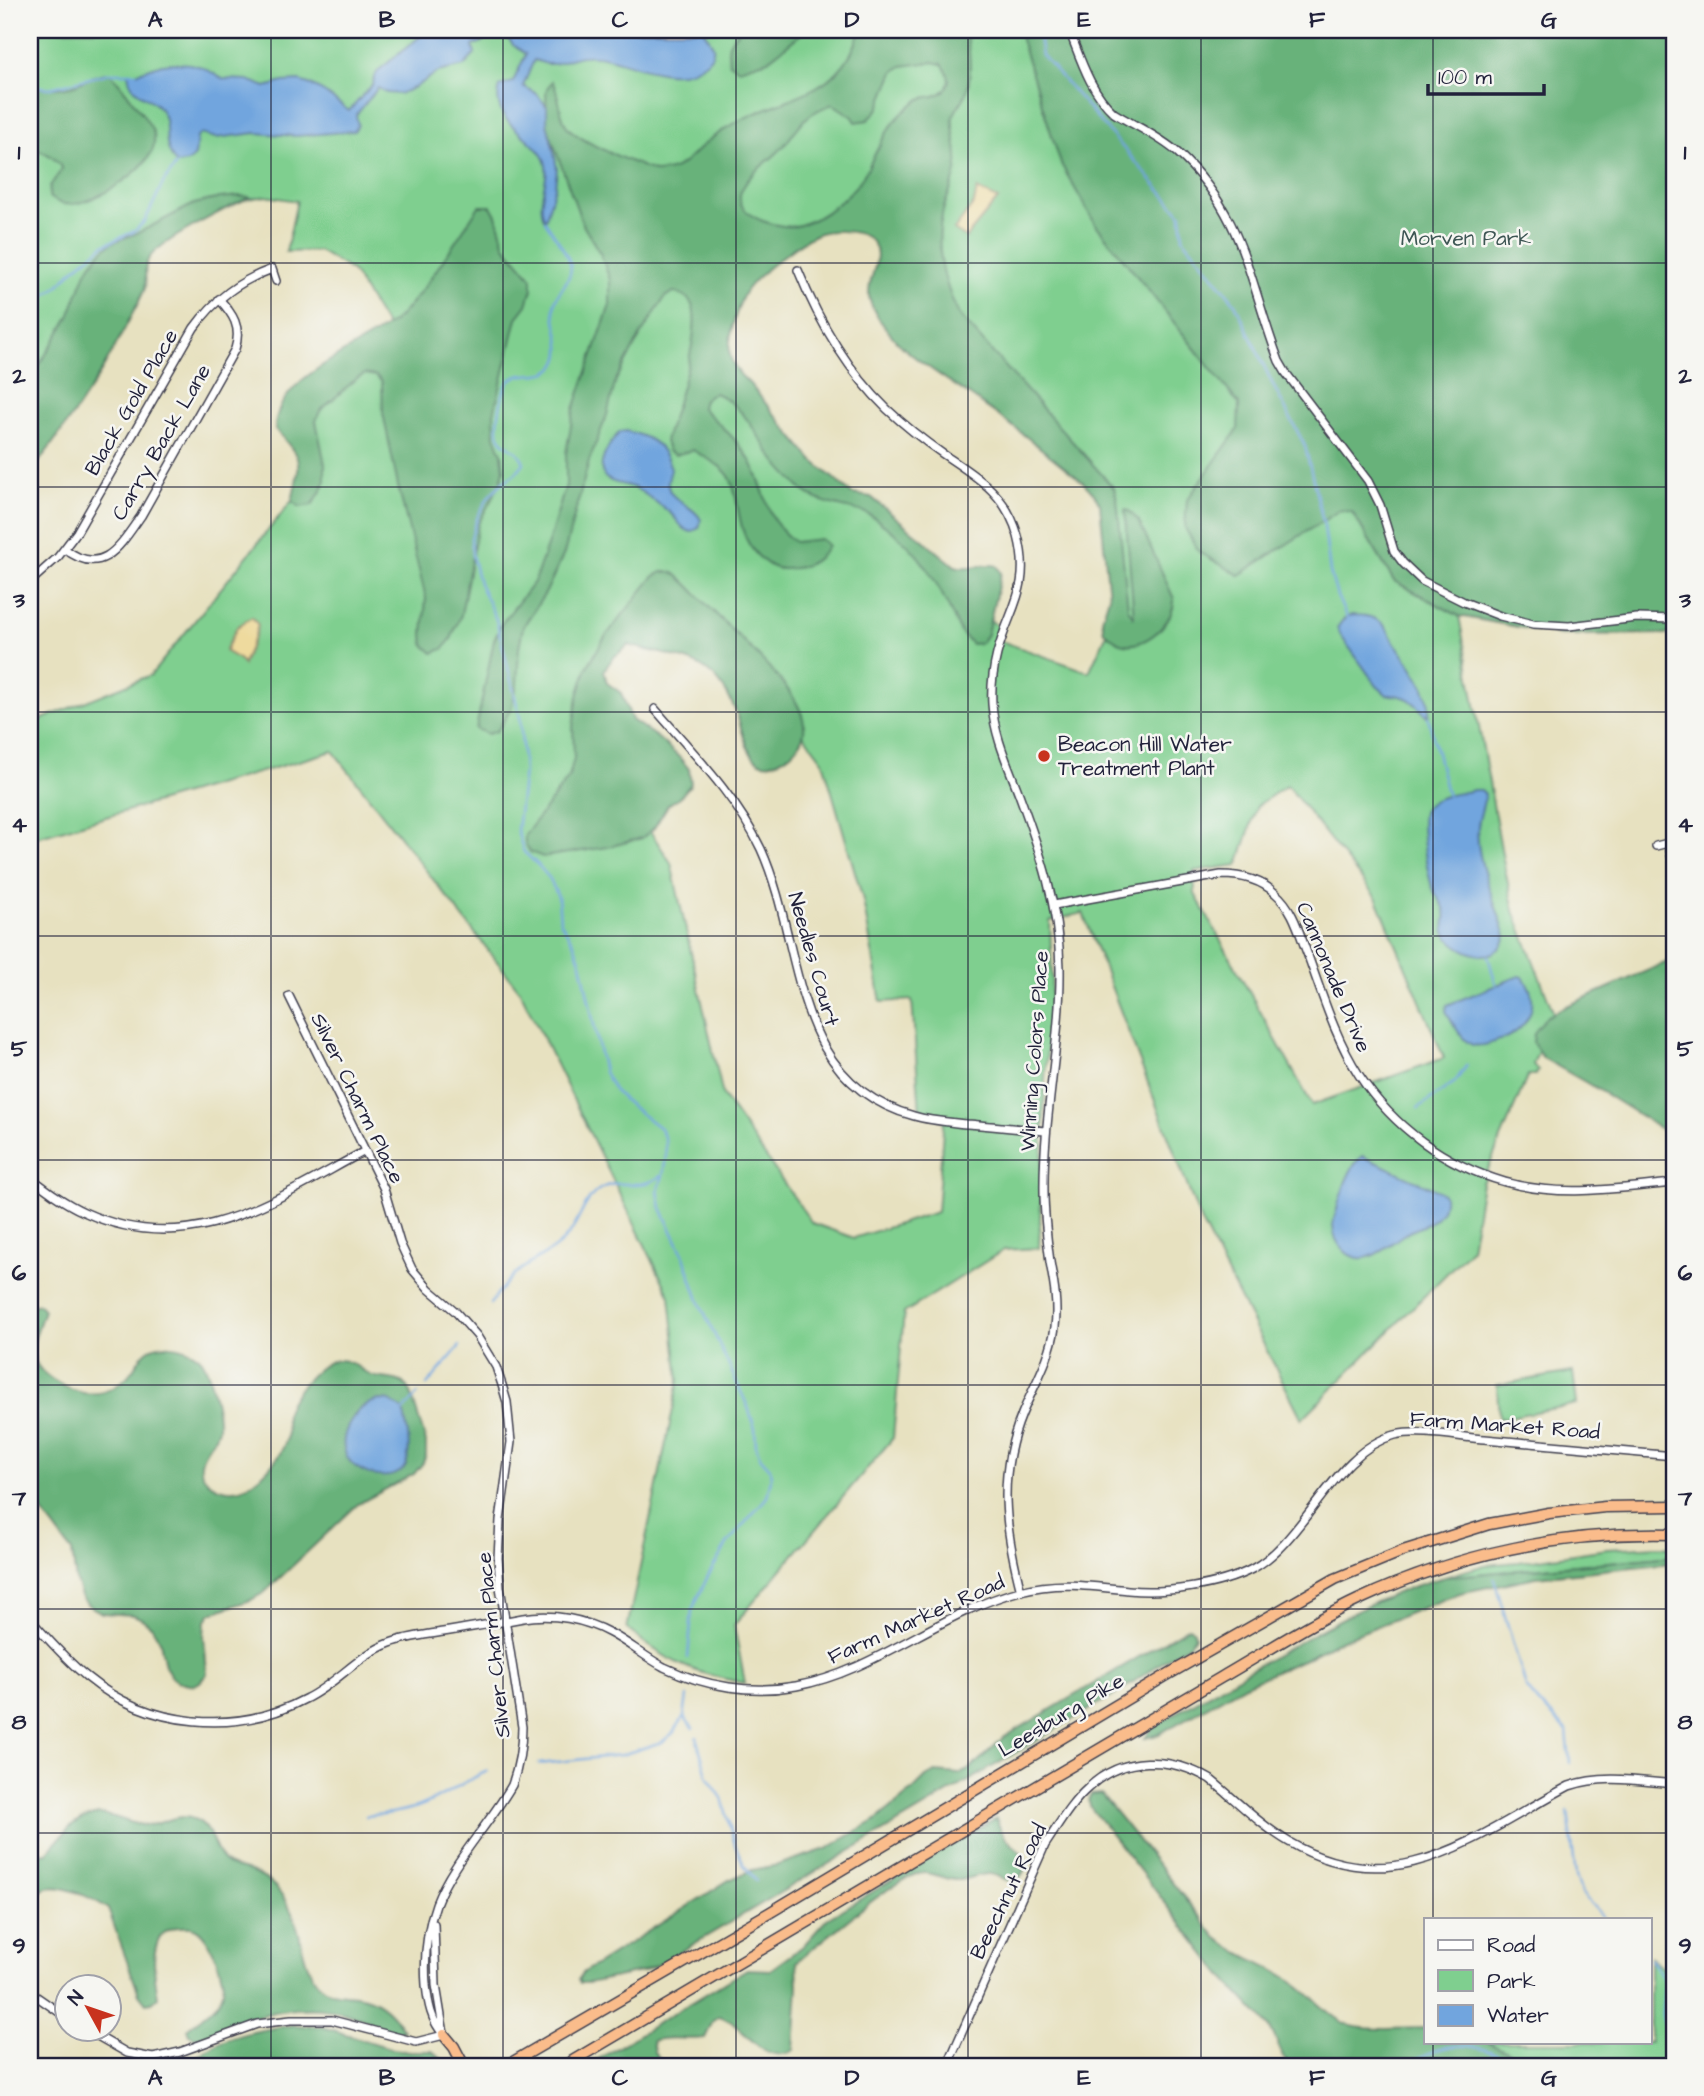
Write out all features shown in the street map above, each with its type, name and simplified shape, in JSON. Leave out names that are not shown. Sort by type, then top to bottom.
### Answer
[{"type":"highway","name":"Leesburg Pike","points":[[506,2066],[769,1913],[1167,1675],[1335,1579],[1403,1551],[1489,1524],[1549,1513],[1674,1504]]},
{"type":"highway","points":[[1655,1534],[1674,1540]]},
{"type":"highway","points":[[564,2066],[1167,1709],[1357,1600],[1411,1577],[1504,1550],[1587,1537],[1674,1534]]},
{"type":"highway","points":[[444,2035],[464,2066]]},
{"type":"highway","points":[[496,2066],[560,2035]]},
{"type":"street","points":[[1069,30],[1091,84],[1106,105],[1114,113],[1176,151],[1202,178],[1222,205],[1237,234],[1279,361],[1367,481],[1380,505],[1394,551],[1412,573],[1434,588],[1464,602],[1500,616],[1534,624],[1569,626],[1637,618],[1674,620]]},
{"type":"street","name":"Black Gold Place","points":[[30,582],[65,549],[85,519],[194,328],[219,299],[243,281],[272,268],[276,281]]},
{"type":"street","name":"Winning Colors Place","points":[[798,270],[838,350],[869,390],[906,426],[987,484],[1004,505],[1014,524],[1020,546],[1022,575],[1017,605],[997,655],[992,707],[1000,741],[1041,854],[1054,905],[1059,943],[1060,990],[1046,1131],[1044,1193],[1055,1294],[1055,1326],[1048,1354],[1015,1435],[1005,1492],[1008,1533],[1021,1591]]},
{"type":"street","name":"Carry Back Lane","points":[[65,549],[86,562],[107,556],[124,541],[141,516],[238,341],[237,326],[219,299]]},
{"type":"street","name":"Needles Court","points":[[655,709],[723,788],[761,849],[774,883],[812,1024],[822,1046],[844,1075],[884,1105],[917,1117],[1046,1131]]},
{"type":"street","points":[[1656,846],[1668,843],[1674,866]]},
{"type":"street","name":"Cannonade Drive","points":[[1054,905],[1221,875],[1244,876],[1255,880],[1275,892],[1290,912],[1338,1036],[1358,1074],[1383,1106],[1427,1145],[1465,1167],[1507,1183],[1527,1187],[1572,1191],[1674,1183]]},
{"type":"street","name":"Silver Charm Place","points":[[289,996],[384,1189],[400,1243],[412,1269],[477,1336],[496,1367],[507,1402],[511,1442],[498,1542],[500,1587],[522,1727],[522,1743],[517,1770],[504,1798],[452,1874],[435,1908],[425,1964],[426,1983],[428,2004],[434,2021],[444,2035]]},
{"type":"street","points":[[30,1177],[69,1205],[103,1220],[137,1228],[178,1230],[198,1228],[238,1217],[365,1151]]},
{"type":"street","name":"Farm Market Road","points":[[30,1619],[86,1677],[121,1700],[160,1716],[181,1720],[217,1723],[251,1719],[296,1704],[319,1692],[361,1659],[389,1643],[415,1636],[550,1616],[582,1621],[611,1633],[651,1660],[690,1678],[732,1687],[772,1689],[809,1684],[845,1672],[964,1611],[1021,1591],[1066,1584],[1129,1590],[1174,1590],[1247,1572],[1269,1559],[1353,1461],[1374,1444],[1398,1434],[1674,1456]]},
{"type":"street","name":"Beechnut Road","points":[[947,2066],[1045,1845],[1086,1789],[1103,1776],[1131,1764],[1158,1762],[1186,1767],[1210,1779],[1272,1831],[1304,1850],[1339,1862],[1372,1867],[1409,1864],[1441,1855],[1569,1786],[1582,1782],[1606,1779],[1674,1784]]},
{"type":"street","points":[[30,1992],[52,2007]]},
{"type":"street","points":[[112,2044],[127,2053],[153,2057],[180,2052],[257,2025],[292,2020],[332,2020],[416,2042],[444,2035]]},
{"type":"green space","points":[[30,30],[1018,30],[1094,222],[1239,404],[1352,512],[1394,581],[1459,616],[1514,911],[1554,1014],[1533,1064],[1538,1071],[1535,1075],[1528,1075],[1482,1183],[1471,1249],[1302,1419],[1202,1224],[1083,913],[1050,921],[1052,978],[1045,1079],[1039,1248],[1004,1250],[904,1313],[893,1438],[734,1625],[745,1683],[710,1675],[669,1658],[627,1629],[679,1381],[670,1296],[520,991],[333,751],[30,839],[30,720],[35,722],[151,675],[312,476],[311,411],[392,335],[352,271],[319,251],[286,252],[297,201],[266,196],[218,204],[149,245],[30,440]],"holes":[[[867,195],[944,318],[1105,486],[1120,605],[1089,672],[995,639],[998,627],[865,500],[852,503],[703,358],[717,284]],[[669,587],[786,712],[823,761],[863,900],[881,1002],[912,1000],[920,1112],[944,1115],[937,1212],[854,1238],[812,1223],[723,1096],[671,863],[587,735],[599,670]],[[1287,785],[1377,899],[1444,1058],[1312,1105],[1195,894],[1194,871],[1238,865],[1257,806]]]},
{"type":"green space","points":[[740,30],[806,30],[768,60],[739,69],[729,63],[728,52],[730,41]]},
{"type":"green space","points":[[860,30],[965,30],[970,55],[969,81],[964,98],[953,117],[957,165],[943,211],[939,238],[948,290],[959,315],[1114,488],[1128,608],[1134,618],[1125,510],[1139,521],[1174,599],[1170,616],[1158,631],[1142,642],[1124,644],[1104,632],[1102,619],[1109,597],[1100,504],[1094,494],[1023,434],[921,362],[900,344],[878,318],[870,302],[869,288],[877,257],[873,243],[867,237],[856,233],[827,232],[815,235],[788,252],[750,285],[740,302],[730,339],[732,362],[812,460],[852,494],[871,497],[955,566],[997,566],[1001,573],[987,634],[981,643],[972,644],[961,633],[930,574],[911,548],[869,514],[822,501],[799,487],[777,463],[742,413],[715,393],[706,398],[702,408],[743,450],[758,477],[768,507],[778,525],[795,542],[821,539],[828,545],[814,561],[795,568],[774,568],[757,555],[745,537],[728,475],[720,466],[693,450],[675,455],[668,451],[665,441],[686,371],[694,331],[691,303],[674,292],[666,296],[616,380],[607,415],[589,461],[564,554],[546,592],[523,627],[517,685],[511,709],[497,731],[488,734],[476,729],[494,640],[502,623],[534,582],[549,540],[566,485],[566,453],[574,409],[610,305],[610,280],[601,255],[583,225],[547,126],[546,91],[552,81],[565,123],[580,137],[656,172],[665,171],[680,166],[709,140],[745,118],[826,81],[845,63]],"holes":[[[933,62],[942,64],[949,79],[944,91],[918,100],[900,116],[884,137],[862,178],[830,210],[810,221],[793,226],[763,221],[746,211],[740,196],[747,181],[782,148],[812,114],[833,104],[856,122],[868,120],[879,108],[894,72],[902,66]]]},
{"type":"green space","name":"Morven Park","points":[[1018,30],[1674,30],[1674,634],[1562,635],[1459,616],[1394,581],[1352,512],[1340,510],[1239,575],[1199,552],[1185,528],[1187,500],[1238,429],[1239,404],[1094,222],[1061,164]]},
{"type":"green space","points":[[110,73],[147,121],[154,134],[154,145],[142,165],[116,186],[75,204],[60,203],[49,197],[50,186],[62,169],[48,155],[30,147],[30,86],[65,87],[96,75]]},
{"type":"green space","points":[[240,196],[251,197],[181,233],[150,257],[145,268],[144,290],[111,354],[77,410],[30,474],[30,380],[69,317],[86,272],[98,255],[111,243],[142,231],[194,204]]},
{"type":"green space","points":[[479,206],[491,206],[505,246],[532,278],[532,289],[527,305],[517,318],[494,413],[495,436],[502,454],[504,470],[500,484],[478,524],[461,615],[451,639],[443,649],[433,653],[424,645],[426,598],[383,413],[382,382],[376,376],[365,374],[320,411],[316,421],[325,464],[325,481],[312,505],[300,507],[292,501],[298,461],[275,429],[279,411],[289,394],[303,379],[393,322],[405,311],[437,270]]},
{"type":"green space","points":[[662,572],[673,573],[686,583],[782,682],[793,696],[803,719],[801,740],[791,753],[782,759],[770,763],[761,762],[754,758],[749,750],[734,707],[713,676],[691,662],[629,645],[614,657],[604,670],[607,683],[621,693],[632,720],[680,758],[689,769],[691,784],[681,796],[668,805],[654,828],[642,838],[608,847],[543,857],[530,852],[525,843],[525,835],[569,777],[574,758],[573,727],[578,696],[587,667],[605,637],[653,577]]},
{"type":"green space","points":[[1674,959],[1674,1137],[1543,1058],[1533,1043],[1534,1033],[1545,1018],[1560,1009]]},
{"type":"green space","points":[[39,1304],[44,1310],[34,1340],[34,1357],[37,1364],[53,1380],[74,1391],[95,1394],[105,1392],[123,1380],[141,1357],[155,1347],[179,1347],[200,1358],[211,1384],[218,1426],[216,1435],[203,1455],[201,1467],[206,1479],[218,1488],[240,1489],[254,1482],[268,1469],[286,1440],[286,1413],[295,1394],[316,1371],[332,1361],[339,1360],[351,1363],[373,1376],[396,1380],[406,1385],[410,1390],[426,1442],[423,1463],[414,1474],[358,1504],[265,1592],[251,1600],[211,1613],[205,1622],[204,1636],[207,1674],[195,1685],[178,1682],[165,1666],[160,1641],[152,1627],[134,1615],[102,1613],[88,1605],[81,1596],[76,1581],[72,1552],[30,1495],[30,1306]],"holes":[[[390,1401],[407,1463],[394,1475],[345,1439],[352,1419],[361,1409],[372,1402]]]},
{"type":"green space","points":[[1573,1372],[1577,1404],[1499,1419],[1497,1385]]},
{"type":"green space","points":[[1674,1547],[1674,1556],[1445,1577],[1485,1565],[1607,1549]]},
{"type":"green space","points":[[1674,1556],[1672,1563],[1536,1577],[1460,1593],[1335,1643],[1245,1685],[1157,1735],[1145,1738],[1154,1726],[1324,1628],[1409,1588],[1445,1577]]},
{"type":"green space","points":[[1189,1627],[1194,1631],[1195,1637],[1188,1645],[1117,1693],[658,1965],[641,1972],[588,1983],[580,1983],[578,1980],[583,1973],[729,1880],[752,1870],[778,1865],[826,1849],[876,1820],[935,1772],[960,1774],[970,1769],[1003,1738]]},
{"type":"green space","points":[[1101,1794],[1216,1937],[1236,1951],[1289,1979],[1340,2021],[1364,2028],[1424,2028],[1424,2044],[1490,2044],[1513,2055],[1516,2066],[1461,2066],[1444,2061],[1428,2066],[1288,2066],[1269,2026],[1224,1978],[1091,1808],[1088,1800],[1091,1795]]},
{"type":"green space","points":[[99,1814],[139,1825],[152,1825],[182,1817],[202,1824],[226,1863],[262,1877],[274,1885],[283,1896],[295,1920],[309,1969],[320,1985],[330,1991],[377,2002],[392,2015],[404,2031],[397,2033],[347,2014],[308,2008],[251,2018],[196,2038],[189,2035],[187,2029],[216,2005],[223,1988],[216,1958],[200,1932],[192,1927],[178,1927],[168,1930],[161,1937],[154,1955],[158,1997],[146,2003],[139,1994],[108,1909],[77,1893],[51,1887],[42,1890],[30,1906],[30,1855],[47,1853],[76,1823]]},
{"type":"green space","points":[[996,1818],[1003,1834],[1026,1860],[1023,1873],[1016,1882],[990,1874],[958,1880],[921,1873],[911,1876],[870,1902],[797,1962],[794,2050],[772,2054],[719,2016],[713,2021],[705,2038],[665,2038],[652,2041],[654,2052],[666,2066],[587,2066],[747,1969],[770,1970],[803,1946],[827,1919]]},
{"type":"green space","points":[[1652,1959],[1666,1972],[1670,1985],[1674,2066],[1406,2066],[1440,2044],[1652,2044]]},
{"type":"green space","points":[[293,2025],[323,2027],[393,2049],[432,2051],[448,2066],[194,2066],[193,2062],[201,2053],[225,2040]]},
{"type":"sand","points":[[977,189],[998,199],[966,238],[954,230],[974,203]]},
{"type":"sand","points":[[252,617],[258,625],[243,665],[240,660],[225,651],[237,627]]},
{"type":"water","points":[[428,30],[457,30],[467,35],[483,30],[703,30],[711,42],[713,53],[694,70],[681,73],[653,71],[597,56],[580,56],[552,64],[534,60],[523,86],[537,94],[547,107],[547,124],[557,169],[545,221],[542,204],[546,165],[543,157],[512,126],[500,109],[500,86],[513,82],[526,54],[513,45],[503,32],[473,46],[475,54],[464,66],[438,72],[414,88],[399,94],[387,93],[378,88],[356,115],[358,125],[354,131],[296,136],[256,133],[216,138],[201,134],[197,137],[195,156],[188,162],[176,164],[170,154],[161,110],[133,87],[128,73],[176,63],[202,67],[223,79],[248,80],[266,87],[299,81],[324,92],[349,111],[373,84],[379,70]]},
{"type":"water","points":[[626,431],[654,442],[664,453],[671,468],[668,487],[675,498],[701,520],[699,528],[688,531],[668,511],[643,493],[610,481],[604,476],[602,465],[606,452],[620,432]]},
{"type":"water","points":[[1351,615],[1372,618],[1385,626],[1424,689],[1428,699],[1428,717],[1410,700],[1387,695],[1377,686],[1337,628]]},
{"type":"water","points":[[1481,790],[1485,794],[1478,827],[1479,853],[1506,936],[1496,951],[1480,955],[1462,949],[1445,933],[1445,911],[1432,887],[1422,823],[1425,808],[1434,800]]},
{"type":"water","points":[[1519,976],[1523,977],[1532,996],[1530,1015],[1525,1023],[1510,1035],[1487,1044],[1473,1045],[1465,1040],[1446,1011],[1447,1005]]},
{"type":"water","points":[[1362,1156],[1439,1191],[1444,1195],[1444,1204],[1442,1211],[1432,1221],[1405,1234],[1378,1253],[1362,1258],[1349,1255],[1344,1250],[1336,1239],[1333,1226],[1347,1179]]},
{"type":"water","points":[[380,1400],[390,1401],[403,1410],[408,1437],[406,1464],[399,1472],[389,1476],[376,1476],[363,1471],[352,1464],[345,1452],[344,1438],[351,1421],[363,1407]]},
{"type":"waterway","points":[[1038,30],[1042,55],[1181,214],[1183,238],[1235,303],[1305,446],[1324,526],[1330,572],[1347,618]]},
{"type":"waterway","points":[[30,86],[50,88],[110,73],[136,73]]},
{"type":"waterway","points":[[30,303],[57,287],[104,245],[135,231],[145,221],[163,183],[176,165]]},
{"type":"waterway","points":[[545,221],[565,252],[571,269],[554,307],[560,355],[554,368],[548,372],[522,375],[507,383],[501,402],[498,433],[504,443],[518,452],[524,463],[489,496],[478,516],[471,538],[472,555],[479,583],[496,619],[520,717],[524,771],[517,831],[524,852],[550,879],[558,897],[560,921],[574,944],[581,963],[604,1072],[614,1090],[660,1128],[665,1139],[666,1156],[658,1191],[661,1208],[683,1254],[700,1303],[748,1407],[760,1457],[770,1468],[771,1479],[767,1497],[728,1543],[692,1610],[688,1658]]},
{"type":"waterway","points":[[1428,717],[1448,797]]},
{"type":"waterway","points":[[1488,956],[1496,985]]},
{"type":"waterway","points":[[1418,1108],[1455,1082],[1467,1065]]},
{"type":"waterway","points":[[490,1304],[514,1275],[564,1240],[574,1228],[590,1198],[600,1189],[608,1185],[644,1183],[661,1176]]},
{"type":"waterway","points":[[427,1385],[460,1346]]},
{"type":"waterway","points":[[403,1411],[418,1394]]},
{"type":"waterway","points":[[1494,1579],[1526,1687],[1567,1731],[1570,1763]]},
{"type":"waterway","points":[[684,1717],[687,1696]]},
{"type":"waterway","points":[[539,1764],[621,1755],[662,1742],[673,1733],[684,1717],[693,1728]]},
{"type":"waterway","points":[[696,1737],[708,1778],[722,1798],[735,1845],[744,1865],[756,1881]]},
{"type":"waterway","points":[[366,1816],[418,1807],[488,1771]]},
{"type":"waterway","points":[[1568,1811],[1576,1876],[1582,1894],[1604,1918]]},
{"type":"waterway","points":[[1652,1962],[1665,1981],[1662,2013],[1674,2065]]},
{"type":"waterway","points":[[1406,2066],[1435,2051],[1462,2046],[1488,2051],[1517,2066]]},
{"type":"place","name":"Beacon Hill Water Treatment Plant","points":[[1044,756]]}]
